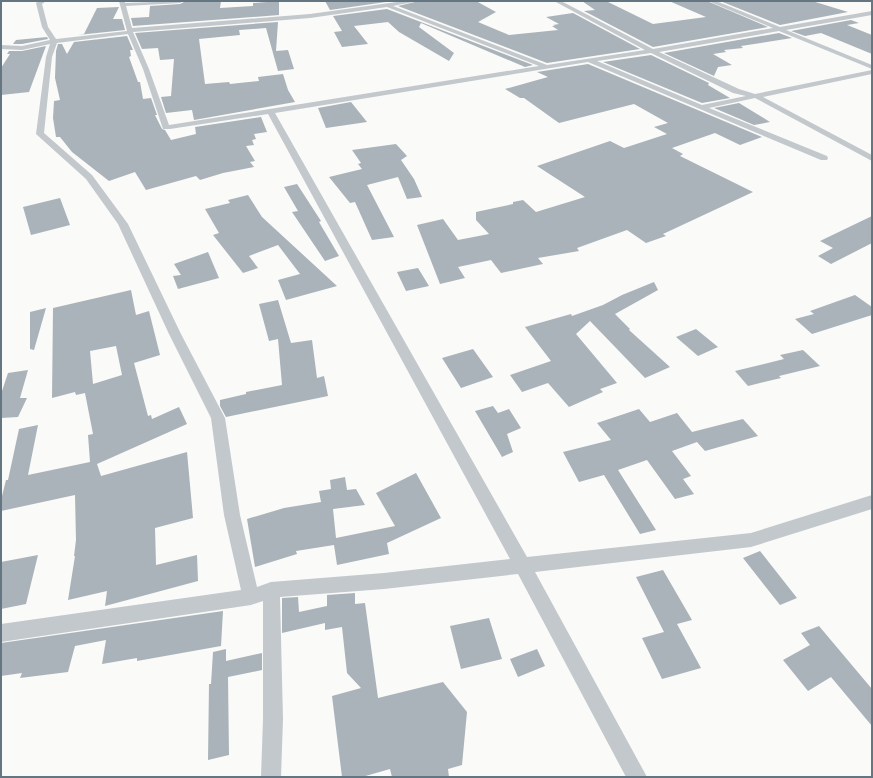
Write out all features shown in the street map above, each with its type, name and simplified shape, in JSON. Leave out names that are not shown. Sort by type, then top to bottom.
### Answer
[{"type":"street","points":[[43,1],[39,3],[45,27],[54,41]]},
{"type":"street","points":[[180,1],[123,3],[130,31],[146,69],[166,126],[170,127],[652,51],[872,13]]},
{"type":"street","points":[[376,1],[547,67]]},
{"type":"street","points":[[1,47],[9,49],[35,46],[54,41],[130,31],[310,16],[415,1]]},
{"type":"street","points":[[557,1],[652,51],[746,96],[872,167]]},
{"type":"street","points":[[711,1],[872,67]]},
{"type":"street","points":[[54,41],[49,57],[40,134],[89,177],[123,224],[174,334],[218,418],[232,515],[251,597]]},
{"type":"street","points":[[589,60],[824,158]]},
{"type":"street","points":[[701,107],[746,96],[756,96],[872,72]]},
{"type":"street","points":[[756,96],[872,158]]},
{"type":"street","points":[[271,112],[522,565],[637,777]]},
{"type":"street","points":[[1,633],[251,597],[271,590],[384,581],[751,540],[872,502]]},
{"type":"street","points":[[271,590],[273,719],[271,777]]},
{"type":"building","points":[[192,1],[221,1],[220,8],[253,6],[253,3],[279,1],[279,15],[133,26],[131,18],[149,17],[150,6],[180,4]]},
{"type":"building","points":[[325,1],[393,1],[330,10]]},
{"type":"building","points":[[419,1],[476,1],[496,12],[478,22],[509,35],[558,30],[552,26],[559,24],[546,17],[573,13],[640,49],[547,63],[398,6]]},
{"type":"building","points":[[582,1],[606,1],[653,24],[706,17],[669,1],[707,1],[768,27],[653,47],[584,11],[595,10]]},
{"type":"building","points":[[720,1],[812,1],[848,12],[780,25]]},
{"type":"building","points":[[119,7],[113,19],[122,19],[125,30],[78,35],[84,34],[97,8]]},
{"type":"building","points":[[387,9],[533,65],[525,67],[421,23],[419,27],[454,53],[449,61],[399,32],[388,22],[354,26],[368,44],[342,47],[334,32],[342,31],[333,16]]},
{"type":"building","points":[[851,20],[859,23],[847,25],[872,35],[872,54],[821,33],[805,36],[791,31]]},
{"type":"building","points":[[278,22],[276,51],[288,50],[294,69],[278,71],[266,28],[239,30],[240,35],[199,39],[205,84],[229,82],[230,84],[259,81],[258,77],[283,74],[288,90],[295,102],[194,120],[192,110],[166,113],[161,97],[171,96],[174,59],[160,60],[158,48],[142,49],[135,33]]},
{"type":"building","points":[[779,33],[792,38],[741,46],[743,48],[724,50],[726,52],[713,54],[732,65],[718,67],[714,76],[664,53]]},
{"type":"building","points":[[127,36],[133,50],[130,50],[131,56],[129,57],[138,82],[140,82],[143,99],[151,98],[157,115],[155,115],[162,129],[165,130],[171,140],[196,134],[195,127],[261,117],[267,132],[254,134],[256,139],[252,140],[254,145],[246,146],[255,161],[250,162],[254,167],[223,173],[200,180],[196,176],[146,190],[135,172],[109,181],[72,152],[60,137],[56,137],[53,118],[54,101],[60,100],[55,78],[56,51],[58,44],[62,44],[67,54],[74,42]]},
{"type":"building","points":[[47,37],[48,39],[22,44],[13,44],[16,40]]},
{"type":"building","points":[[46,46],[29,92],[1,95],[1,68],[10,54],[7,54],[9,51],[22,51]]},
{"type":"building","points":[[651,55],[709,83],[708,85],[730,98],[702,103],[603,62]]},
{"type":"building","points":[[588,64],[762,137],[740,145],[715,133],[672,148],[683,154],[680,156],[753,192],[663,234],[666,236],[646,243],[627,230],[577,248],[579,251],[538,258],[543,264],[501,273],[491,260],[458,267],[465,278],[440,284],[417,225],[443,219],[458,240],[489,234],[476,220],[476,212],[513,204],[513,202],[523,200],[536,212],[585,197],[537,166],[610,141],[624,148],[667,134],[654,127],[668,123],[634,104],[559,123],[524,98],[520,98],[505,89],[548,77],[537,72]]},
{"type":"building","points":[[351,102],[367,122],[326,128],[318,108]]},
{"type":"building","points":[[739,103],[770,122],[754,125],[714,108]]},
{"type":"building","points":[[396,144],[407,156],[401,160],[414,179],[422,197],[407,199],[398,177],[367,185],[394,237],[372,240],[355,202],[350,203],[329,177],[362,169],[358,164],[361,163],[352,150]]},
{"type":"building","points":[[297,184],[321,221],[319,222],[339,256],[325,261],[292,212],[298,211],[284,187]]},
{"type":"building","points":[[248,195],[262,217],[337,286],[286,300],[278,280],[300,274],[278,245],[249,256],[258,268],[243,273],[213,235],[219,233],[205,209],[230,203],[228,200]]},
{"type":"building","points":[[60,198],[70,225],[31,235],[23,207]]},
{"type":"building","points":[[872,216],[872,243],[831,264],[818,256],[833,248],[820,241]]},
{"type":"building","points":[[208,252],[219,278],[178,289],[173,276],[181,275],[174,264]]},
{"type":"building","points":[[418,268],[429,286],[406,291],[397,272]]},
{"type":"building","points":[[654,282],[658,290],[615,314],[630,329],[629,330],[670,367],[645,378],[590,321],[576,334],[617,383],[600,389],[603,392],[569,407],[548,383],[522,392],[510,375],[551,361],[525,327],[571,314],[572,316],[603,305],[622,295]]},
{"type":"building","points":[[131,290],[136,315],[149,311],[160,355],[134,363],[148,416],[151,415],[152,419],[179,407],[187,424],[97,464],[101,476],[187,452],[193,518],[155,528],[156,565],[197,555],[198,581],[105,606],[107,591],[68,600],[75,556],[75,495],[1,511],[1,500],[6,480],[8,480],[19,429],[38,425],[28,475],[90,462],[88,435],[93,434],[85,393],[76,395],[75,392],[52,398],[53,308]],"holes":[[[116,346],[122,375],[93,384],[90,351]]]},
{"type":"building","points":[[855,295],[872,307],[872,315],[812,334],[795,319],[814,314],[810,311]]},
{"type":"building","points":[[278,300],[291,343],[312,340],[317,378],[324,376],[328,396],[226,417],[220,406],[220,400],[246,394],[246,392],[282,385],[278,339],[269,341],[259,304]]},
{"type":"building","points":[[46,308],[34,350],[30,349],[30,312]]},
{"type":"building","points":[[696,329],[718,347],[698,356],[676,337]]},
{"type":"building","points":[[473,349],[493,377],[461,388],[442,358]]},
{"type":"building","points":[[803,350],[820,366],[779,376],[781,378],[748,386],[735,371],[784,359],[780,355]]},
{"type":"building","points":[[28,370],[20,398],[27,398],[18,417],[1,418],[1,394],[8,373]]},
{"type":"building","points":[[493,406],[498,413],[509,409],[521,428],[507,434],[513,452],[502,457],[475,411]]},
{"type":"building","points":[[639,409],[650,422],[677,413],[692,432],[743,419],[758,436],[705,451],[697,442],[672,451],[691,476],[683,479],[694,494],[675,499],[647,460],[618,470],[656,530],[640,534],[604,475],[579,482],[563,452],[611,440],[597,423]]},
{"type":"building","points":[[416,473],[441,518],[387,543],[389,554],[337,565],[334,545],[296,551],[297,554],[255,567],[247,519],[284,508],[321,502],[319,491],[331,489],[330,480],[345,477],[347,490],[356,489],[365,505],[333,509],[336,538],[395,526],[376,493]]},
{"type":"building","points":[[760,551],[797,598],[780,605],[743,558]]},
{"type":"building","points":[[38,555],[26,604],[1,609],[1,562]]},
{"type":"building","points":[[663,570],[692,620],[677,624],[701,668],[662,679],[642,638],[664,632],[636,577]]},
{"type":"building","points":[[355,593],[355,604],[365,603],[378,698],[443,682],[467,712],[462,765],[448,769],[449,777],[392,777],[390,769],[362,777],[342,777],[332,696],[361,688],[347,673],[342,627],[325,630],[325,623],[282,633],[282,598],[298,597],[299,612],[327,606],[327,595]]},
{"type":"building","points":[[223,611],[221,646],[137,661],[137,658],[102,664],[106,640],[75,646],[68,672],[20,678],[22,673],[1,676],[1,643]]},
{"type":"building","points":[[489,618],[502,659],[461,669],[450,626]]},
{"type":"building","points":[[819,626],[872,689],[872,726],[831,677],[808,691],[783,660],[810,645],[801,633]]},
{"type":"building","points":[[226,649],[226,661],[262,653],[262,670],[228,677],[229,755],[208,760],[209,684],[211,684],[213,652]]},
{"type":"building","points":[[537,649],[545,666],[518,677],[510,659]]}]
